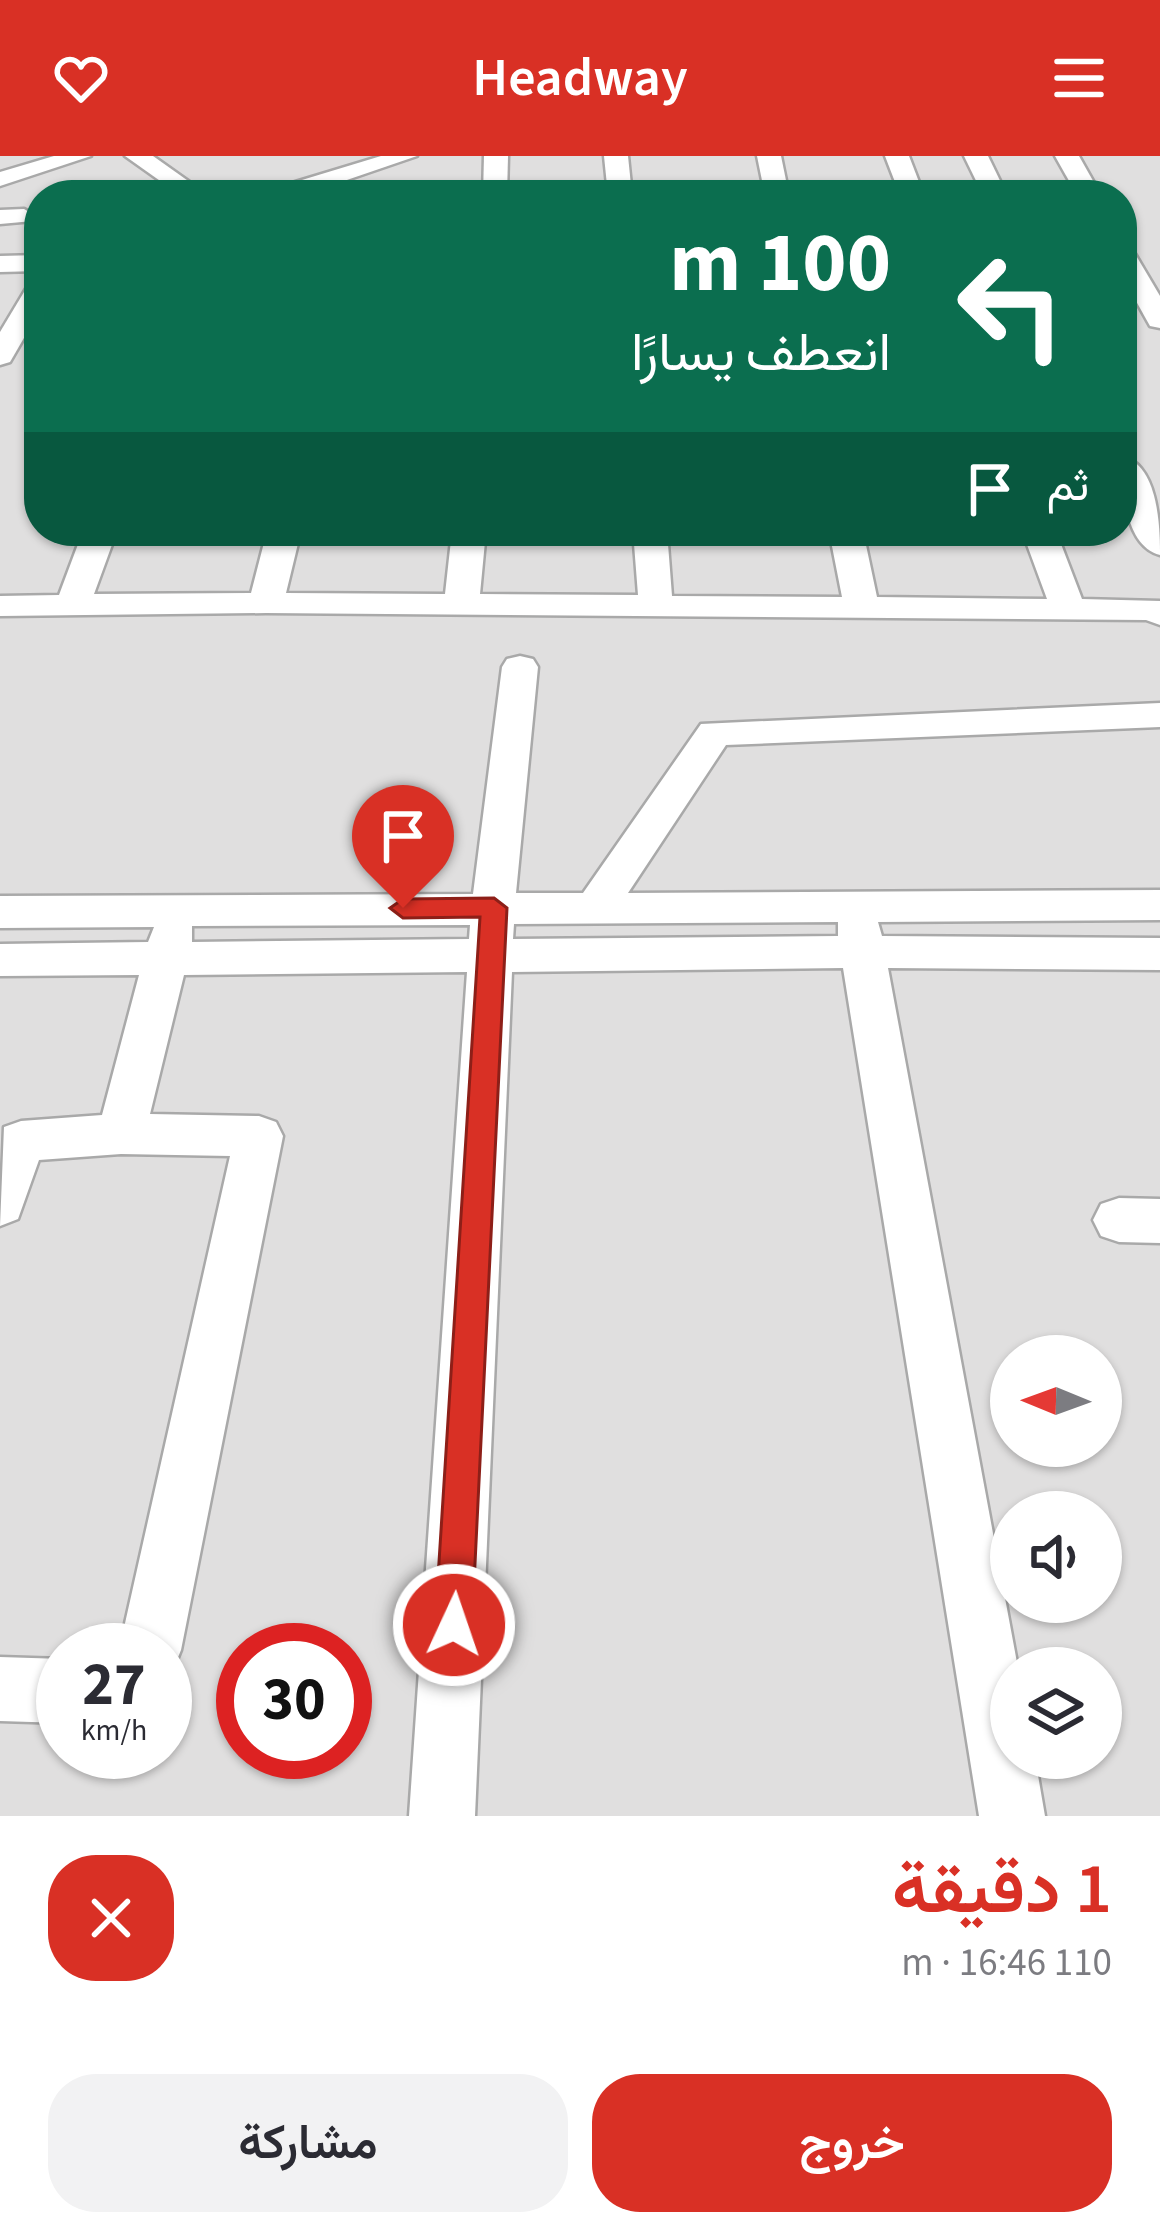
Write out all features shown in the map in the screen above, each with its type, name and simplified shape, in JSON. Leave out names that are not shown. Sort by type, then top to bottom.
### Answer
[{"type":"street","points":[[0,179],[79,156]]},
{"type":"street","points":[[137,156],[173,180]]},
{"type":"street","points":[[327,180],[405,156]]},
{"type":"street","points":[[361,180],[363,169]]},
{"type":"street","points":[[1137,282],[1160,320]]},
{"type":"street","points":[[0,356],[24,314]]},
{"type":"street","points":[[1137,497],[1160,545]]},
{"type":"street","points":[[73,605],[95,546]]},
{"type":"street","points":[[266,603],[280,546]]},
{"type":"street","points":[[461,606],[467,546]]},
{"type":"street","points":[[651,546],[656,608]]},
{"type":"street","points":[[849,546],[862,610]]},
{"type":"street","points":[[1045,546],[1069,611]]},
{"type":"street","points":[[0,606],[266,603],[1153,610],[1160,614]]},
{"type":"street","points":[[442,1816],[494,932],[520,667]]},
{"type":"street","points":[[596,907],[715,733],[1160,715]]},
{"type":"street","points":[[0,960],[168,958],[494,932],[858,928],[1160,905]]},
{"type":"street","points":[[0,912],[178,910],[494,932],[596,907],[1160,954]]},
{"type":"street","points":[[121,1134],[178,910]]},
{"type":"street","points":[[858,928],[1012,1816]]},
{"type":"street","points":[[0,1204],[21,1142],[121,1134],[259,1136],[156,1623]]},
{"type":"street","points":[[0,1690],[36,1690]]},
{"type":"shaded area","points":[[0,156],[1160,156],[1160,1816],[0,1816]]},
{"type":"route","points":[[403,908],[494,908],[454,1625]]}]
